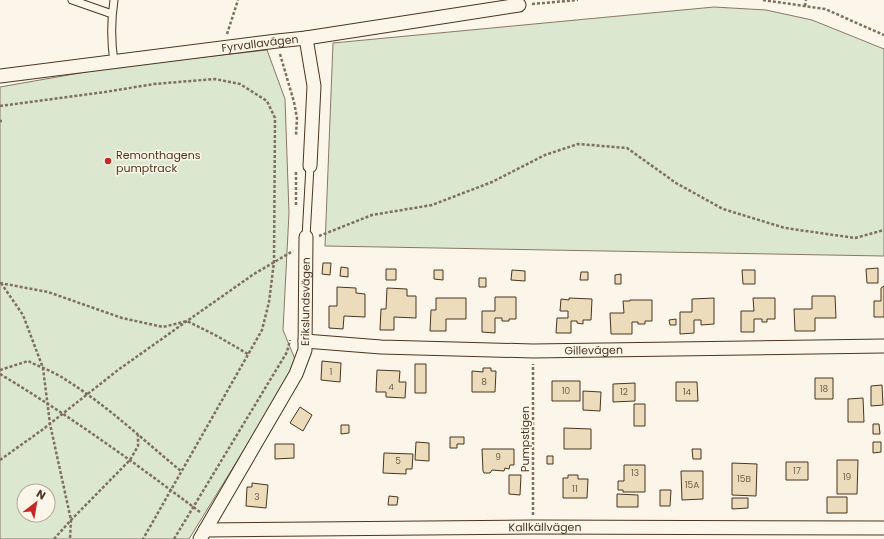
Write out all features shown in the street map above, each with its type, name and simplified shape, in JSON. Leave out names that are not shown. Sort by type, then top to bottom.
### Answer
[{"type":"street","name":"Fyrvallavägen","points":[[0,76],[306,38],[519,2]]},
{"type":"street","name":"Erikslundsvägen","points":[[306,38],[314,86],[310,166]]},
{"type":"street","name":"Erikslundsvägen","points":[[205,530],[296,374],[305,346],[306,239]]},
{"type":"street","name":"Gillevägen","points":[[305,346],[533,351],[884,346]]},
{"type":"street","name":"Kallkällvägen","points":[[205,530],[533,533],[884,528]]},
{"type":"lane","points":[[72,0],[112,14]]},
{"type":"lane","points":[[114,0],[112,14],[112,51],[114,62]]},
{"type":"lane","name":"Erikslundsvägen","points":[[306,239],[310,166]]},
{"type":"path","points":[[227,36],[238,0]]},
{"type":"path","points":[[519,2],[578,0]]},
{"type":"path","points":[[763,0],[825,9],[884,35]]},
{"type":"path","points":[[805,6],[806,0]]},
{"type":"path","points":[[276,41],[294,102],[297,118],[296,141]]},
{"type":"path","points":[[0,106],[154,84],[215,79],[240,84],[267,100],[276,118],[274,262],[269,302],[262,330],[143,539]]},
{"type":"path","points":[[306,239],[372,215],[432,205],[492,182],[545,155],[578,144],[627,148],[676,183],[723,209],[785,228],[855,238],[884,230]]},
{"type":"path","points":[[296,164],[296,211]]},
{"type":"path","points":[[0,460],[50,424],[118,370],[254,274],[295,250],[295,256]]},
{"type":"path","points":[[0,283],[48,292],[128,320],[163,327],[187,321],[248,354]]},
{"type":"path","points":[[0,283],[23,315],[43,368],[50,424],[71,520],[70,539]]},
{"type":"path","points":[[174,539],[287,352],[290,339],[305,346]]},
{"type":"path","name":"Pumpstigen","points":[[533,351],[533,533]]},
{"type":"path","points":[[0,370],[28,361],[65,379],[126,424],[181,471]]},
{"type":"path","points":[[0,374],[47,402],[130,460],[193,507],[205,530]]},
{"type":"path","points":[[54,539],[130,460],[138,446],[138,435]]},
{"type":"green space","points":[[714,7],[766,10],[812,20],[884,49],[884,256],[325,246],[333,43]]},
{"type":"green space","points":[[267,50],[285,99],[289,213],[283,330],[297,364],[189,539],[0,539],[0,87],[114,67]]},
{"type":"building","points":[[323,263],[331,263],[330,275],[322,274]]},
{"type":"building","points":[[341,267],[348,268],[348,277],[340,276]]},
{"type":"building","points":[[878,268],[878,283],[867,283],[866,269]]},
{"type":"building","points":[[386,269],[396,269],[396,280],[386,280]]},
{"type":"building","points":[[434,270],[443,270],[443,280],[434,279]]},
{"type":"building","points":[[512,270],[525,271],[525,281],[511,280]]},
{"type":"building","points":[[742,270],[755,270],[755,284],[743,284]]},
{"type":"building","points":[[581,272],[588,272],[588,280],[580,280]]},
{"type":"building","points":[[621,274],[621,284],[615,284],[615,275]]},
{"type":"building","points":[[479,278],[486,278],[486,287],[479,287]]},
{"type":"building","points":[[884,286],[884,317],[874,317],[874,301],[881,301],[881,288]]},
{"type":"building","points":[[337,287],[356,288],[356,293],[365,294],[365,317],[344,316],[343,329],[329,328],[329,306],[337,306]]},
{"type":"building","points":[[387,288],[407,289],[407,296],[416,296],[416,318],[394,317],[394,330],[380,330],[381,309],[386,309]]},
{"type":"building","points":[[812,296],[835,296],[836,318],[815,318],[815,331],[795,331],[794,309],[812,309]]},
{"type":"building","points":[[495,297],[516,297],[516,319],[502,321],[502,318],[495,318],[495,333],[482,332],[482,311],[495,311]]},
{"type":"building","points":[[436,298],[466,298],[466,319],[446,319],[446,331],[430,331],[431,310],[436,310]]},
{"type":"building","points":[[569,298],[592,299],[591,320],[583,320],[583,324],[577,323],[577,321],[571,321],[571,333],[556,333],[557,318],[568,318],[568,311],[560,311],[561,299],[569,300]]},
{"type":"building","points":[[714,298],[714,324],[701,325],[701,320],[694,320],[694,333],[680,334],[680,312],[692,312],[692,299]]},
{"type":"building","points":[[753,298],[775,298],[775,319],[767,319],[767,322],[762,322],[762,319],[754,319],[754,332],[741,332],[741,311],[754,311]]},
{"type":"building","points":[[652,300],[652,321],[645,321],[645,324],[632,322],[632,334],[611,334],[610,313],[624,313],[623,301]]},
{"type":"building","points":[[676,319],[676,325],[670,325],[669,320]]},
{"type":"building","points":[[322,361],[341,363],[340,382],[321,380]]},
{"type":"building","points":[[415,364],[426,364],[426,393],[415,393]]},
{"type":"building","points":[[483,368],[491,368],[491,371],[496,371],[495,392],[472,392],[472,371],[483,372]]},
{"type":"building","points":[[377,370],[400,371],[399,382],[406,382],[405,398],[386,397],[386,392],[376,392]]},
{"type":"building","points":[[815,378],[833,378],[833,399],[815,399]]},
{"type":"building","points":[[552,381],[580,381],[580,401],[552,401]]},
{"type":"building","points":[[676,382],[697,382],[698,401],[676,401]]},
{"type":"building","points":[[635,383],[635,401],[613,402],[613,384]]},
{"type":"building","points":[[882,385],[883,405],[871,406],[871,386]]},
{"type":"building","points":[[583,391],[601,392],[600,411],[583,410]]},
{"type":"building","points":[[863,398],[864,422],[848,422],[848,399]]},
{"type":"building","points":[[634,404],[645,404],[645,426],[634,426]]},
{"type":"building","points":[[300,407],[312,415],[303,431],[290,423]]},
{"type":"building","points":[[873,424],[879,424],[880,434],[873,434]]},
{"type":"building","points":[[341,425],[349,425],[349,433],[341,434]]},
{"type":"building","points":[[564,428],[591,429],[591,449],[564,449]]},
{"type":"building","points":[[450,437],[464,437],[464,444],[457,444],[457,448],[450,448]]},
{"type":"building","points":[[416,442],[429,443],[429,461],[415,460]]},
{"type":"building","points":[[873,442],[881,442],[881,452],[873,453]]},
{"type":"building","points":[[275,444],[294,444],[294,458],[275,459]]},
{"type":"building","points":[[482,449],[514,449],[514,465],[510,465],[509,469],[505,468],[504,471],[492,470],[490,473],[484,473]]},
{"type":"building","points":[[692,449],[701,449],[701,459],[693,459]]},
{"type":"building","points":[[384,453],[413,454],[412,469],[406,469],[406,474],[383,473]]},
{"type":"building","points":[[547,456],[553,456],[553,464],[547,464]]},
{"type":"building","points":[[837,460],[858,460],[857,494],[837,494]]},
{"type":"building","points":[[786,462],[808,462],[808,480],[786,480]]},
{"type":"building","points":[[732,463],[757,464],[756,496],[732,495]]},
{"type":"building","points":[[624,465],[645,465],[645,492],[623,492],[623,490],[618,490],[618,481],[624,481]]},
{"type":"building","points":[[681,471],[703,471],[703,499],[682,500]]},
{"type":"building","points":[[509,475],[521,475],[520,495],[509,494]]},
{"type":"building","points":[[568,475],[578,475],[578,479],[588,479],[587,498],[563,498],[563,478],[568,478]]},
{"type":"building","points":[[252,483],[268,485],[266,508],[246,506],[247,487],[252,487]]},
{"type":"building","points":[[660,490],[671,490],[670,506],[660,506]]},
{"type":"building","points":[[617,494],[638,495],[638,507],[617,507]]},
{"type":"building","points":[[389,496],[398,497],[397,505],[388,505]]},
{"type":"building","points":[[827,497],[847,497],[847,513],[827,513]]},
{"type":"building","points":[[732,498],[748,498],[748,508],[732,509]]},
{"type":"place","name":"Remonthagens pumptrack","points":[[108,161]]}]
